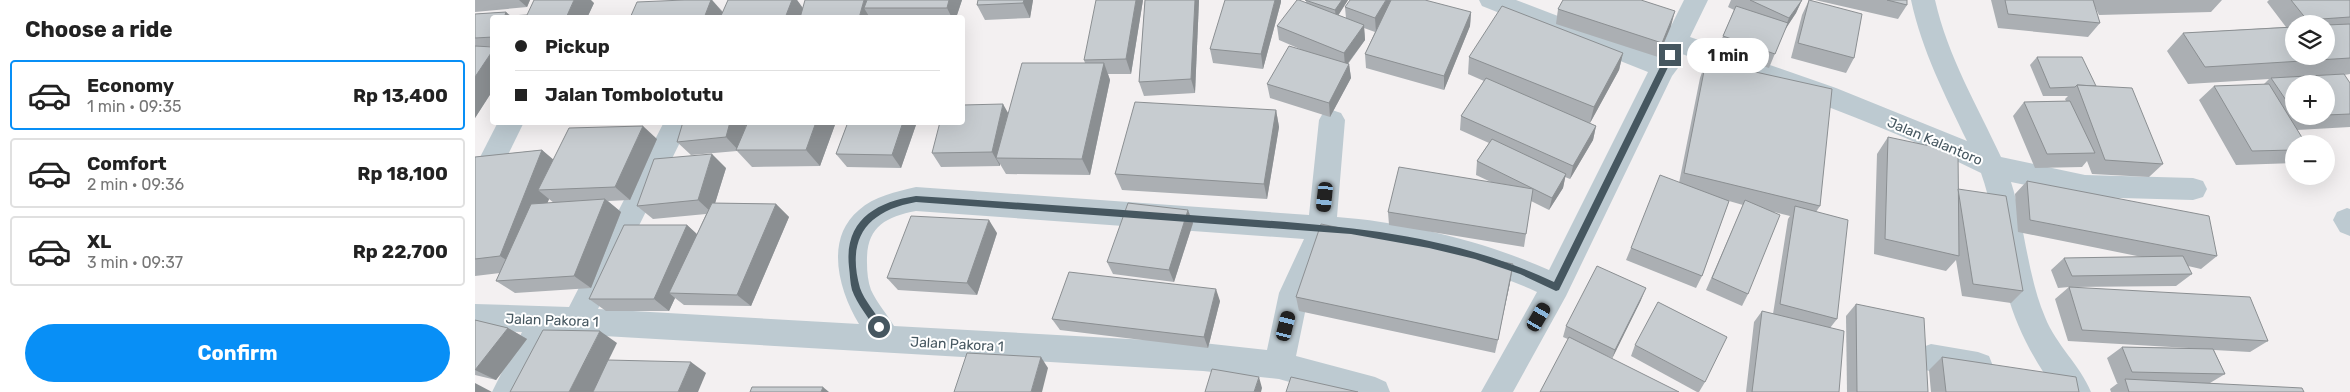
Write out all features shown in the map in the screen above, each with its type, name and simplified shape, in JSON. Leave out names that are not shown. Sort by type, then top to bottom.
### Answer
[{"type":"street","points":[[1491,0],[1539,8],[1665,68]]},
{"type":"street","points":[[1497,392],[1556,287],[1665,68],[1696,0]]},
{"type":"street","points":[[1923,0],[1937,47],[1958,97],[1992,166],[2030,176],[2085,186],[2193,189]]},
{"type":"street","name":"Jalan Kalantoro","points":[[1676,42],[1827,95],[1954,148],[1992,166],[2005,212],[2022,294],[2032,325],[2071,386]]},
{"type":"street","points":[[1279,365],[1294,292],[1322,230],[1331,120]]},
{"type":"street","points":[[475,194],[510,125]]},
{"type":"street","points":[[577,321],[675,125]]},
{"type":"street","points":[[887,340],[856,290],[851,250],[864,221],[881,209],[901,202],[926,200],[1322,230],[1351,230],[1429,244],[1475,255],[1523,272],[1556,287]]},
{"type":"street","name":"Jalan Pakora 1","points":[[475,317],[544,319],[1203,357],[1279,365],[1375,392]]},
{"type":"street","points":[[507,392],[544,319]]},
{"type":"street","points":[[1931,358],[2018,372],[2071,386]]},
{"type":"building","points":[[534,0],[574,0],[567,15],[527,15]]},
{"type":"building","points":[[711,0],[705,15],[631,15],[637,2]]},
{"type":"building","points":[[728,0],[792,0],[786,15],[721,15]]},
{"type":"building","points":[[805,0],[864,0],[860,15],[801,15]]},
{"type":"building","points":[[867,0],[949,0],[947,8],[864,8]]},
{"type":"building","points":[[978,0],[1024,0],[1023,3],[977,5]]},
{"type":"building","points":[[1096,0],[1136,0],[1126,59],[1084,60]]},
{"type":"building","points":[[1145,0],[1195,0],[1191,79],[1139,82]]},
{"type":"building","points":[[1225,0],[1275,0],[1261,54],[1210,49]]},
{"type":"building","points":[[1297,0],[1364,25],[1344,53],[1277,26]]},
{"type":"building","points":[[1305,0],[1342,0],[1335,10]]},
{"type":"building","points":[[1350,0],[1386,0],[1375,18],[1345,7]]},
{"type":"building","points":[[1391,0],[1425,0],[1471,12],[1444,76],[1365,54]]},
{"type":"building","points":[[1563,0],[1641,0],[1675,11],[1662,43],[1558,9]]},
{"type":"building","points":[[1750,0],[1802,0],[1789,18]]},
{"type":"building","points":[[1809,0],[1862,14],[1854,58],[1798,43]]},
{"type":"building","points":[[1887,0],[1907,0],[1907,5]]},
{"type":"building","points":[[2005,0],[2093,0],[2100,23],[2008,14]]},
{"type":"building","points":[[2291,0],[2350,0],[2350,17],[2335,18],[2335,15],[2303,15]]},
{"type":"building","points":[[1502,6],[1623,53],[1594,107],[1469,57]]},
{"type":"building","points":[[1736,6],[1788,23],[1775,54],[1723,36]]},
{"type":"building","points":[[506,12],[505,15],[490,15],[490,37],[475,38],[475,14]]},
{"type":"building","points":[[2350,24],[2350,58],[2335,59],[2335,25]]},
{"type":"building","points":[[2285,27],[2285,62],[2205,67],[2183,33]]},
{"type":"building","points":[[475,46],[490,47],[490,54],[475,77]]},
{"type":"building","points":[[1289,46],[1349,64],[1329,103],[1267,84]]},
{"type":"building","points":[[2037,57],[2082,57],[2096,86],[2077,85],[2075,87],[2050,88]]},
{"type":"building","points":[[1706,61],[1832,89],[1820,206],[1684,173]]},
{"type":"building","points":[[1022,63],[1104,63],[1082,159],[996,158]]},
{"type":"building","points":[[2344,74],[2350,83],[2350,114],[2335,115],[2335,75],[2326,75]]},
{"type":"building","points":[[2285,77],[2285,99],[2271,78]]},
{"type":"building","points":[[1486,78],[1596,126],[1573,166],[1461,116]]},
{"type":"building","points":[[2269,84],[2285,110],[2285,125],[2294,125],[2300,135],[2285,135],[2285,150],[2252,151],[2214,86]]},
{"type":"building","points":[[2077,85],[2132,88],[2163,164],[2105,160]]},
{"type":"building","points":[[2070,101],[2095,153],[2047,154],[2024,102]]},
{"type":"building","points":[[1135,102],[1276,110],[1264,184],[1115,174]]},
{"type":"building","points":[[1003,104],[992,152],[932,153],[939,125],[965,125],[965,105]]},
{"type":"building","points":[[682,125],[729,125],[726,137],[677,142]]},
{"type":"building","points":[[747,125],[815,125],[806,150],[736,150]]},
{"type":"building","points":[[847,125],[902,125],[892,155],[836,154]]},
{"type":"building","points":[[643,126],[615,187],[538,190],[569,128]]},
{"type":"building","points":[[1888,137],[1958,152],[1959,256],[1885,239]]},
{"type":"building","points":[[1492,139],[1566,174],[1552,198],[1477,161]]},
{"type":"building","points":[[542,150],[500,256],[475,259],[475,157]]},
{"type":"building","points":[[712,154],[698,200],[637,206],[654,159]]},
{"type":"building","points":[[1399,167],[1533,189],[1526,234],[1388,212]]},
{"type":"building","points":[[1660,175],[1729,201],[1702,276],[1631,248]]},
{"type":"building","points":[[2027,181],[2209,216],[2217,256],[2030,220]]},
{"type":"building","points":[[1958,189],[2006,196],[2023,291],[1973,284]]},
{"type":"building","points":[[605,199],[574,276],[496,281],[531,204]]},
{"type":"building","points":[[1745,200],[1780,215],[1748,294],[1712,278]]},
{"type":"building","points":[[712,203],[776,204],[737,295],[669,293]]},
{"type":"building","points":[[1128,203],[1188,210],[1169,270],[1107,262]]},
{"type":"building","points":[[1795,206],[1848,220],[1837,319],[1780,304]]},
{"type":"building","points":[[911,216],[989,220],[967,283],[887,278]]},
{"type":"building","points":[[1321,224],[1513,264],[1498,340],[1296,297]]},
{"type":"building","points":[[624,225],[687,225],[654,299],[589,299]]},
{"type":"building","points":[[2183,256],[2192,274],[2072,276],[2064,258]]},
{"type":"building","points":[[1597,266],[1646,288],[1615,350],[1566,326]]},
{"type":"building","points":[[1069,272],[1216,289],[1204,337],[1052,319]]},
{"type":"building","points":[[2069,287],[2250,297],[2268,341],[2082,330]]},
{"type":"building","points":[[1658,302],[1727,337],[1705,382],[1635,345]]},
{"type":"building","points":[[1856,304],[1924,318],[1928,392],[1857,392]]},
{"type":"building","points":[[1762,311],[1844,331],[1839,392],[1752,392]]},
{"type":"building","points":[[475,320],[508,328],[475,370]]},
{"type":"building","points":[[543,330],[600,331],[569,392],[510,392]]},
{"type":"building","points":[[1569,337],[1679,392],[1540,392]]},
{"type":"building","points":[[2122,347],[2213,349],[2225,374],[2132,372]]},
{"type":"building","points":[[967,353],[1041,357],[1031,392],[954,392]]},
{"type":"building","points":[[1942,357],[2076,377],[2079,392],[1946,392]]},
{"type":"building","points":[[608,360],[691,362],[678,392],[593,392]]},
{"type":"building","points":[[1212,369],[1259,377],[1254,392],[1205,392]]},
{"type":"building","points":[[1291,377],[1358,392],[1286,392]]},
{"type":"building","points":[[2125,379],[2302,388],[2304,392],[2129,392]]},
{"type":"building","points":[[752,387],[823,387],[821,392],[750,392]]},
{"type":"route","points":[[879,327],[856,290],[851,250],[864,221],[881,209],[916,199],[1082,210],[1322,230],[1351,230],[1429,244],[1475,255],[1523,272],[1556,287],[1670,55]]}]
